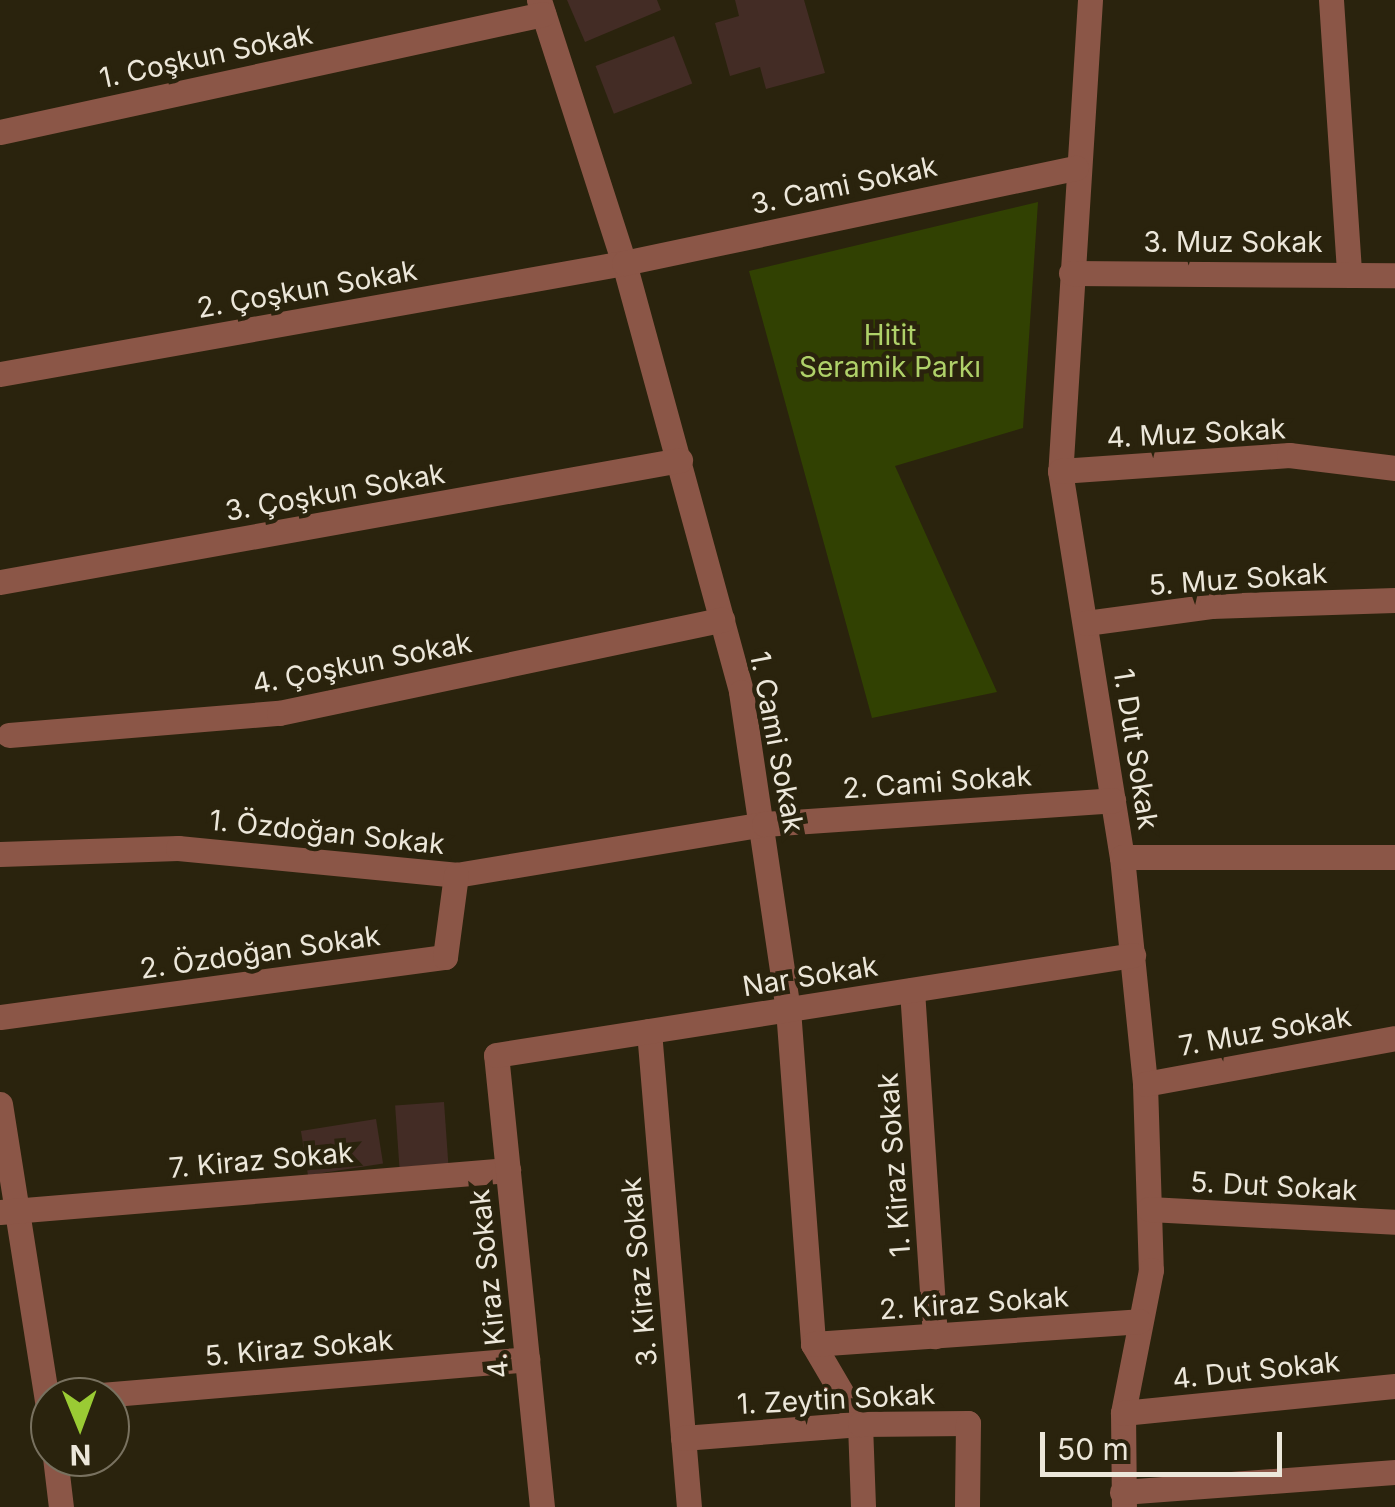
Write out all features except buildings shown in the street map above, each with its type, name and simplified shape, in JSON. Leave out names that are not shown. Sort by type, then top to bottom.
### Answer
[{"type":"street","name":"1. Dut Sokak","points":[[1090,0],[1076,168],[1060,470],[1122,857],[1145,1084],[1151,1270],[1123,1413],[1123,1500]]},
{"type":"street","points":[[1331,0],[1349,271]]},
{"type":"street","name":"1. Coşkun Sokak","points":[[0,132],[541,7]]},
{"type":"street","name":"1. Cami Sokak","points":[[541,7],[624,262],[722,620],[764,824],[788,1009],[813,1344],[860,1424],[863,1507]]},
{"type":"street","name":"3. Cami Sokak","points":[[624,262],[1076,168]]},
{"type":"street","name":"2. Çoşkun Sokak","points":[[0,374],[624,262]]},
{"type":"street","name":"3. Muz Sokak","points":[[1071,272],[1349,271],[1395,275]]},
{"type":"street","name":"4. Muz Sokak","points":[[1060,470],[1288,455],[1395,468]]},
{"type":"street","name":"3. Çoşkun Sokak","points":[[0,582],[680,460]]},
{"type":"street","name":"5. Muz Sokak","points":[[1086,623],[1211,606],[1395,600]]},
{"type":"street","name":"4. Çoşkun Sokak","points":[[8,736],[279,713],[722,620]]},
{"type":"street","name":"2. Cami Sokak","points":[[764,824],[1113,800]]},
{"type":"street","name":"1. Özdoğan Sokak","points":[[0,854],[178,848],[456,875],[764,824]]},
{"type":"street","points":[[1122,857],[1395,857]]},
{"type":"street","name":"2. Özdoğan Sokak","points":[[0,1018],[446,958],[456,875]]},
{"type":"street","name":"Nar Sokak","points":[[496,1056],[1133,955]]},
{"type":"street","name":"1. Kiraz Sokak","points":[[912,990],[935,1336]]},
{"type":"street","name":"3. Kiraz Sokak","points":[[649,1031],[689,1507]]},
{"type":"street","name":"7. Muz Sokak","points":[[1145,1084],[1395,1038]]},
{"type":"street","name":"4. Kiraz Sokak","points":[[496,1056],[542,1507]]},
{"type":"street","points":[[0,1104],[10,1211],[43,1377]]},
{"type":"street","name":"7. Kiraz Sokak","points":[[10,1211],[508,1170]]},
{"type":"street","name":"5. Dut Sokak","points":[[1149,1210],[1395,1222]]},
{"type":"street","name":"2. Kiraz Sokak","points":[[813,1344],[1139,1321]]},
{"type":"street","name":"5. Kiraz Sokak","points":[[130,1392],[527,1359]]},
{"type":"street","name":"4. Dut Sokak","points":[[1123,1413],[1395,1386]]},
{"type":"street","name":"1. Zeytin Sokak","points":[[683,1438],[860,1424],[968,1423],[966,1507]]},
{"type":"street","points":[[1123,1500],[1395,1472]]},
{"type":"street","points":[[57,1477],[61,1507]]},
{"type":"green space","name":"Hitit Seramik Parkı","points":[[1038,202],[1023,428],[895,466],[997,692],[872,718],[749,271]]}]
